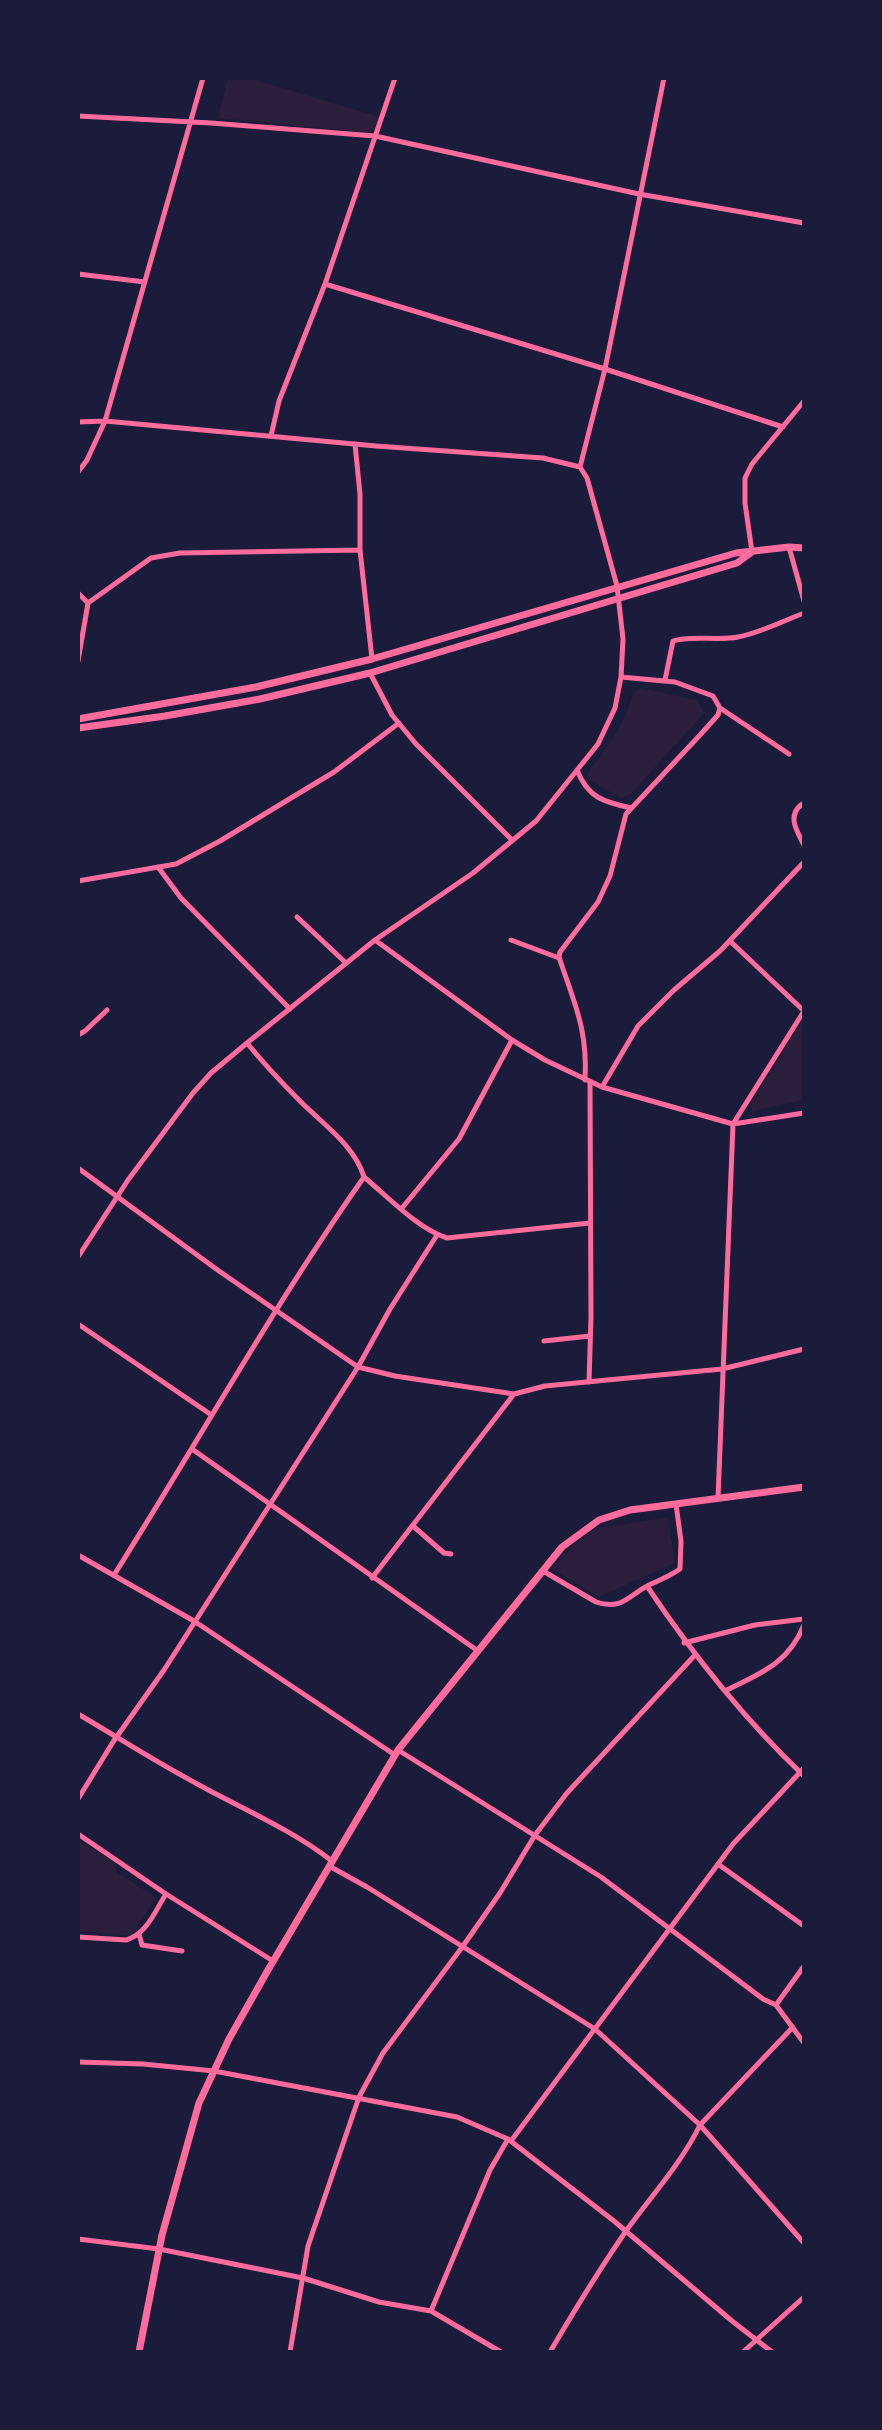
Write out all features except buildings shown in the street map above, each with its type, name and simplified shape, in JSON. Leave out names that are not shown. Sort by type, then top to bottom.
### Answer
[{"type":"street","points":[[78,472],[87,460],[105,422],[203,78]]},
{"type":"street","points":[[271,436],[279,400],[325,284],[395,78]]},
{"type":"street","points":[[580,467],[604,369],[664,78]]},
{"type":"street","points":[[78,116],[375,136],[639,194],[804,223]]},
{"type":"street","points":[[78,274],[145,282]]},
{"type":"street","points":[[325,284],[604,369],[783,427]]},
{"type":"street","points":[[752,552],[745,503],[745,478],[752,464],[804,401]]},
{"type":"street","points":[[78,422],[105,422],[543,458],[580,467],[587,478],[617,586],[623,639],[621,677],[615,708],[607,728],[598,744],[536,820],[473,873],[375,940],[211,1073],[193,1093],[116,1198],[78,1257]]},
{"type":"street","points":[[355,444],[360,495],[360,550],[372,659]]},
{"type":"street","points":[[789,547],[804,601]]},
{"type":"street","points":[[78,719],[256,687],[372,659],[736,553],[789,547],[804,548]]},
{"type":"street","points":[[78,662],[88,603],[151,558],[180,553],[360,550]]},
{"type":"street","points":[[78,728],[165,716],[260,699],[370,673],[737,563],[752,552]]},
{"type":"street","points":[[78,593],[88,603]]},
{"type":"street","points":[[665,680],[673,641],[738,637],[804,613]]},
{"type":"street","points":[[370,673],[392,715],[416,744],[512,840]]},
{"type":"street","points":[[621,677],[675,682],[713,696],[720,708],[789,754]]},
{"type":"street","points":[[589,1382],[590,1223],[586,1053],[584,1031],[578,1008],[559,958],[563,945],[598,902],[610,876],[626,814],[718,715],[720,708]]},
{"type":"street","points":[[78,881],[176,864],[220,841],[334,772],[399,723]]},
{"type":"street","points":[[577,770],[583,786],[598,798],[631,808]]},
{"type":"street","points":[[804,803],[797,807],[793,816],[793,826],[804,845]]},
{"type":"street","points":[[602,1087],[638,1026],[730,940],[804,862]]},
{"type":"street","points":[[158,867],[181,898],[290,1009]]},
{"type":"street","points":[[297,917],[346,963]]},
{"type":"street","points":[[375,940],[512,1040],[587,1081],[733,1124],[804,1113]]},
{"type":"street","points":[[511,940],[559,958]]},
{"type":"street","points":[[718,1498],[733,1124],[804,1011],[730,940]]},
{"type":"street","points":[[78,1035],[85,1032],[107,1010]]},
{"type":"street","points":[[402,1209],[459,1139],[512,1040]]},
{"type":"street","points":[[247,1043],[272,1073],[349,1149],[362,1168],[364,1177],[437,1235],[447,1238],[590,1223]]},
{"type":"street","points":[[78,1168],[116,1198],[358,1367],[395,1377],[514,1394],[545,1386],[722,1369],[804,1349]]},
{"type":"street","points":[[114,1575],[192,1449],[210,1414],[330,1225],[364,1177]]},
{"type":"street","points":[[78,1799],[116,1737],[164,1670],[358,1367],[390,1309],[437,1235]]},
{"type":"street","points":[[78,1324],[210,1414]]},
{"type":"street","points":[[544,1341],[590,1336]]},
{"type":"street","points":[[372,1578],[514,1394]]},
{"type":"street","points":[[192,1449],[478,1651]]},
{"type":"street","points":[[139,2352],[159,2249],[199,2103],[229,2039],[396,1752],[562,1547],[599,1520],[630,1510],[804,1487]]},
{"type":"street","points":[[543,1571],[606,1606],[624,1602],[647,1586],[680,1569],[681,1541],[676,1504]]},
{"type":"street","points":[[413,1526],[444,1553],[451,1554]]},
{"type":"street","points":[[78,1556],[194,1622],[396,1752],[601,1877],[668,1929],[763,1999],[776,2006],[804,2043]]},
{"type":"street","points":[[647,1586],[684,1643],[804,1776]]},
{"type":"street","points":[[684,1643],[755,1625],[804,1619]]},
{"type":"street","points":[[725,1691],[769,1670],[786,1656],[804,1625]]},
{"type":"street","points":[[290,2352],[308,2246],[359,2097],[383,2053],[463,1946],[500,1893],[535,1835],[567,1793],[695,1655]]},
{"type":"street","points":[[78,1714],[198,1785],[282,1828],[315,1848],[331,1864],[595,2029],[700,2125],[804,2244]]},
{"type":"street","points":[[431,2311],[490,2170],[509,2140],[718,1864],[801,1770]]},
{"type":"street","points":[[78,1834],[166,1894],[273,1961]]},
{"type":"street","points":[[718,1864],[804,1926]]},
{"type":"street","points":[[78,1937],[126,1940],[139,1934],[144,1930],[166,1894]]},
{"type":"street","points":[[139,1934],[142,1945],[182,1951]]},
{"type":"street","points":[[776,2006],[804,1966]]},
{"type":"street","points":[[550,2352],[626,2231],[668,2177],[700,2125],[793,2027]]},
{"type":"street","points":[[78,2062],[143,2064],[214,2071],[457,2117],[509,2140],[626,2231],[772,2352]]},
{"type":"street","points":[[78,2239],[159,2249],[303,2278],[379,2302],[431,2311],[501,2352]]},
{"type":"street","points":[[743,2352],[804,2297]]},
{"type":"shaded area","points":[[228,78],[249,78],[380,117],[375,130],[370,133],[218,118]]},
{"type":"shaded area","points":[[641,688],[697,700],[704,713],[630,795],[621,798],[589,780],[587,774],[620,725],[633,693]]},
{"type":"shaded area","points":[[804,1022],[804,1100],[752,1111],[750,1104],[799,1026]]},
{"type":"shaded area","points":[[668,1517],[675,1563],[599,1597],[552,1569],[570,1548],[595,1529]]},
{"type":"shaded area","points":[[78,1840],[115,1862],[116,1872],[156,1897],[132,1936],[78,1931]]}]
